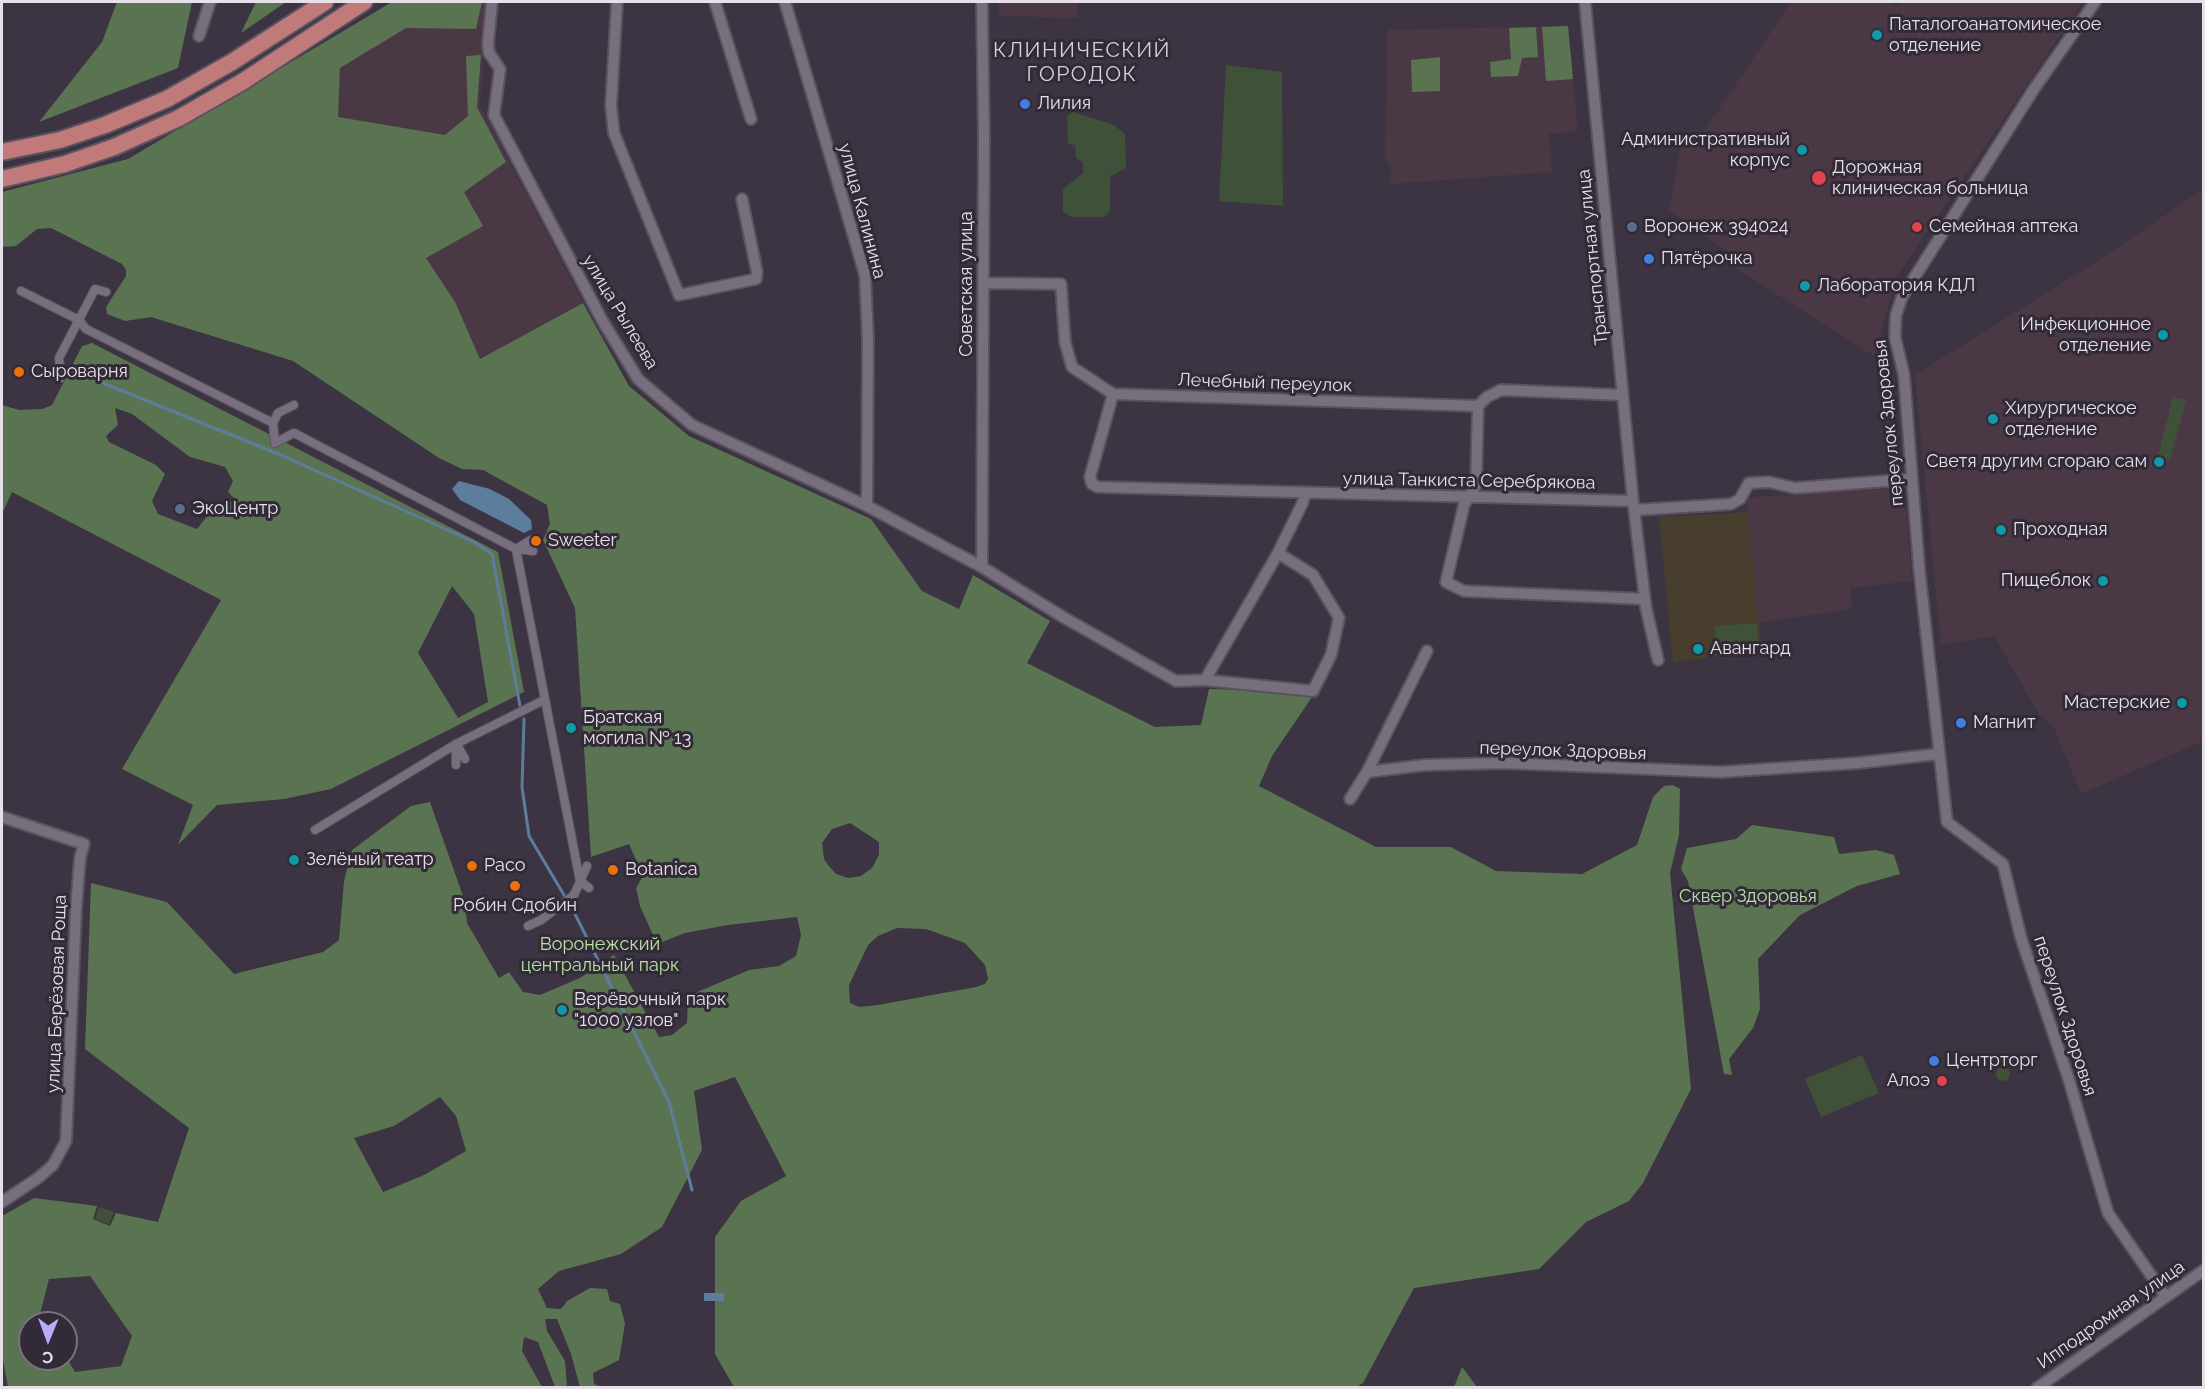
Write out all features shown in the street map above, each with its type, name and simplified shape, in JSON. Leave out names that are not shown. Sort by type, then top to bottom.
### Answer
[{"type":"main road","points":[[2,152],[94,129],[167,99],[232,62],[325,2]]},
{"type":"main road","points":[[2,179],[65,164],[179,118],[242,82],[364,2]]},
{"type":"street","points":[[199,36],[210,2]]},
{"type":"street","name":"улица Рылеева","points":[[492,2],[489,53],[500,69],[494,115],[602,320],[638,379],[692,425],[867,506],[982,567]]},
{"type":"street","points":[[617,2],[611,106],[614,133],[679,295],[756,279],[757,273],[742,199]]},
{"type":"street","points":[[715,2],[752,119]]},
{"type":"street","name":"улица Калинина","points":[[785,2],[865,275],[868,340],[867,506]]},
{"type":"street","name":"Советская улица","points":[[982,2],[982,567]]},
{"type":"street","name":"Транспортная улица","points":[[1585,2],[1634,506],[1645,599],[1658,660]]},
{"type":"street","name":"переулок Здоровья","points":[[2096,2],[2034,89],[1902,297],[1896,315],[1895,337],[1904,375],[1938,754],[1947,822],[2003,864],[2021,938],[2068,1077],[2108,1213],[2166,1297]]},
{"type":"street","points":[[983,283],[1061,284],[1065,342],[1072,367],[1113,394]]},
{"type":"street","points":[[61,378],[59,358],[95,289],[106,292]]},
{"type":"street","points":[[21,291],[79,320],[86,330],[273,423]]},
{"type":"street","points":[[1623,395],[1501,390],[1478,406],[1476,485],[1464,505],[1446,582],[1464,591],[1645,599]]},
{"type":"street","name":"улица Танкиста Серебрякова","points":[[1113,394],[1090,477],[1092,484],[1098,487],[1470,498],[1634,506],[1731,504],[1740,499],[1749,483],[1768,482],[1795,488],[1912,479]]},
{"type":"street","name":"Лечебный переулок","points":[[1113,394],[1478,406]]},
{"type":"street","points":[[294,405],[278,413],[273,423],[275,443],[294,434],[476,530],[516,549],[533,551]]},
{"type":"street","points":[[1205,680],[1278,553],[1305,493]]},
{"type":"street","points":[[516,549],[531,540]]},
{"type":"street","points":[[516,549],[523,608],[580,881]]},
{"type":"street","points":[[982,567],[1063,617],[1176,681],[1205,680],[1312,691],[1331,655],[1339,618],[1313,575],[1278,553]]},
{"type":"street","points":[[1350,799],[1367,772],[1427,651]]},
{"type":"street","points":[[315,830],[456,743],[491,725],[511,719],[544,700]]},
{"type":"street","points":[[456,743],[465,759]]},
{"type":"street","points":[[456,743],[456,765]]},
{"type":"street","name":"переулок Здоровья","points":[[1367,772],[1425,765],[1503,763],[1720,772],[1858,763],[1938,754]]},
{"type":"street","points":[[552,792],[562,792]]},
{"type":"street","name":"улица Берёзовая Роща","points":[[2,817],[84,844],[80,858],[76,910],[66,1141],[52,1165],[38,1179],[2,1202]]},
{"type":"street","points":[[528,926],[542,920],[574,895],[587,866]]},
{"type":"street","points":[[580,881],[590,884]]},
{"type":"street","name":"Ипподромная улица","points":[[2037,1388],[2204,1270]]},
{"type":"shaded area","points":[[410,2],[488,2],[480,105],[583,303],[480,359],[337,126],[340,43]]},
{"type":"shaded area","points":[[999,2],[1078,2],[1078,18],[999,16]]},
{"type":"shaded area","name":"Дорожная клиническая больница","points":[[1791,2],[1892,2],[1896,7],[1900,2],[2083,2],[1897,276],[1874,356],[1737,269],[1731,254],[1669,210],[1681,146],[1697,142]]},
{"type":"shaded area","points":[[1568,26],[1578,131],[1549,134],[1552,172],[1390,184],[1391,167],[1385,159],[1387,30]]},
{"type":"shaded area","points":[[2203,189],[2203,741],[2081,794],[2053,726],[2039,714],[1994,636],[1941,645],[1915,375],[2104,257]]},
{"type":"shaded area","points":[[1904,485],[1912,581],[1850,588],[1852,609],[1758,623],[1747,498]]},
{"type":"shaded area","points":[[1748,512],[1762,652],[1673,662],[1659,517]]},
{"type":"green space","points":[[117,2],[192,2],[178,68],[39,122],[102,42]]},
{"type":"green space","points":[[256,2],[286,2],[241,33]]},
{"type":"green space","name":"Воронежский центральный парк","points":[[392,2],[482,2],[476,29],[406,28],[340,68],[338,117],[445,135],[468,116],[466,56],[481,55],[477,107],[506,162],[464,192],[483,226],[426,258],[455,302],[480,359],[583,303],[629,386],[689,436],[871,519],[922,591],[959,609],[973,575],[1050,621],[1027,663],[1155,727],[1201,725],[1209,689],[1280,691],[1312,697],[1272,756],[1259,786],[1376,847],[1451,847],[1496,871],[1582,874],[1637,845],[1653,797],[1664,786],[1673,785],[1680,789],[1679,835],[1670,873],[1691,1089],[1643,1183],[1629,1201],[1586,1222],[1539,1269],[1414,1288],[1363,1383],[1356,1387],[734,1387],[715,1354],[715,1237],[741,1201],[786,1176],[735,1077],[694,1091],[702,1150],[662,1227],[621,1254],[559,1271],[538,1289],[547,1308],[561,1309],[567,1301],[590,1288],[607,1289],[610,1301],[620,1304],[625,1324],[619,1360],[593,1373],[594,1384],[601,1387],[580,1387],[571,1354],[557,1319],[545,1319],[547,1331],[565,1361],[567,1387],[555,1387],[538,1342],[524,1337],[522,1351],[542,1387],[8,1387],[2,1355],[2,1216],[34,1198],[97,1206],[93,1219],[110,1226],[116,1213],[158,1222],[189,1128],[85,1049],[91,883],[167,902],[234,974],[323,952],[339,940],[344,881],[352,850],[411,806],[430,802],[465,902],[467,923],[499,978],[509,972],[523,992],[540,995],[580,978],[614,955],[659,1037],[672,1035],[687,1023],[688,996],[749,970],[779,966],[796,956],[801,935],[797,917],[728,925],[685,933],[657,944],[640,906],[636,888],[643,876],[629,844],[591,857],[575,608],[543,540],[550,524],[547,505],[483,470],[462,469],[439,458],[293,361],[151,317],[125,321],[107,314],[106,307],[126,276],[126,270],[122,264],[51,228],[37,229],[16,246],[2,247],[2,192],[128,159]],"holes":[[[850,823],[879,842],[879,855],[872,868],[861,876],[848,878],[836,874],[828,865],[824,859],[822,843],[832,829]],[[897,928],[926,929],[965,943],[985,965],[988,979],[985,984],[976,987],[878,1005],[859,1007],[850,1003],[849,985],[868,945],[878,936]],[[440,1097],[456,1116],[466,1151],[424,1175],[383,1192],[354,1138],[394,1126]]]},
{"type":"green space","points":[[1316,2],[1540,2],[1540,3]]},
{"type":"green space","points":[[1568,26],[1573,79],[1546,81],[1542,27]]},
{"type":"green space","points":[[1536,27],[1538,57],[1522,58],[1518,76],[1491,77],[1490,62],[1511,59],[1509,28]]},
{"type":"green space","points":[[1440,57],[1440,91],[1412,92],[1411,60]]},
{"type":"green space","points":[[1226,65],[1282,72],[1283,206],[1219,201]]},
{"type":"green space","points":[[1073,112],[1114,125],[1125,134],[1126,168],[1110,177],[1110,211],[1105,217],[1071,217],[1063,212],[1063,189],[1083,173],[1083,162],[1076,158],[1075,145],[1068,144],[1067,116]]},
{"type":"green space","points":[[92,343],[498,552],[524,692],[331,789],[284,799],[217,805],[178,845],[193,805],[122,769],[221,600],[12,492],[2,514],[2,405],[19,410],[42,409],[52,405],[82,346]],"holes":[[[115,408],[132,414],[190,457],[225,467],[233,481],[228,492],[236,500],[225,502],[211,511],[197,529],[158,514],[152,501],[165,474],[156,465],[109,442],[106,436],[118,425]],[[452,586],[474,614],[488,702],[458,718],[418,653]]]},
{"type":"green space","points":[[2173,397],[2186,400],[2170,460],[2158,457]]},
{"type":"green space","points":[[1757,623],[1759,649],[1717,652],[1715,626]]},
{"type":"green space","name":"Сквер Здоровья","points":[[1752,825],[1834,837],[1839,854],[1876,850],[1894,855],[1900,874],[1857,886],[1800,915],[1758,959],[1760,1009],[1753,1028],[1729,1059],[1732,1075],[1724,1074],[1688,881],[1681,869],[1687,848],[1736,839]]},
{"type":"green space","points":[[1862,1055],[1879,1093],[1821,1117],[1805,1079]]},
{"type":"green space","points":[[2000,1067],[2006,1067],[2010,1074],[2006,1081],[2000,1081],[1996,1077],[1996,1071]]},
{"type":"green space","points":[[99,1207],[114,1212],[109,1224],[95,1219]]},
{"type":"green space","points":[[1462,1367],[1477,1387],[1454,1387]]},
{"type":"water","points":[[459,481],[490,489],[509,499],[531,520],[532,529],[524,533],[460,500],[452,489]]},
{"type":"water","points":[[704,1293],[724,1293],[724,1301],[704,1301]]},
{"type":"waterway","points":[[88,377],[281,455],[474,542],[492,554],[520,706]]},
{"type":"waterway","points":[[524,719],[522,787],[529,836],[564,895]]},
{"type":"waterway","points":[[570,904],[669,1102],[692,1190]]},
{"type":"place","name":"Паталогоанатомическое отделение","points":[[1877,35]]},
{"type":"place","name":"Лилия","points":[[1025,104]]},
{"type":"place","name":"Административный корпус","points":[[1802,150]]},
{"type":"place","name":"Дорожная клиническая больница","points":[[1819,178]]},
{"type":"place","name":"Воронеж 394024","points":[[1632,227]]},
{"type":"place","name":"Семейная аптека","points":[[1917,227]]},
{"type":"place","name":"Пятёрочка","points":[[1649,259]]},
{"type":"place","name":"Лаборатория КДЛ","points":[[1805,286]]},
{"type":"place","name":"Инфекционное отделение","points":[[2163,335]]},
{"type":"place","name":"Сыроварня","points":[[19,372]]},
{"type":"place","name":"Хирургическое отделение","points":[[1993,419]]},
{"type":"place","name":"Светя другим сгораю сам","points":[[2159,462]]},
{"type":"place","name":"ЭкоЦентр","points":[[180,509]]},
{"type":"place","name":"Проходная","points":[[2001,530]]},
{"type":"place","name":"Sweeter","points":[[536,541]]},
{"type":"place","name":"Пищеблок","points":[[2103,581]]},
{"type":"place","name":"Авангард","points":[[1698,649]]},
{"type":"place","name":"Мастерские","points":[[2182,703]]},
{"type":"place","name":"Магнит","points":[[1961,723]]},
{"type":"place","name":"Братская могила № 13","points":[[571,728]]},
{"type":"place","name":"Зелёный театр","points":[[294,860]]},
{"type":"place","name":"Paco","points":[[472,866]]},
{"type":"place","name":"Botanica","points":[[613,870]]},
{"type":"place","name":"Робин Сдобин","points":[[515,886]]},
{"type":"place","name":"Верёвочный парк \"1000 узлов\"","points":[[562,1010]]},
{"type":"place","name":"Центрторг","points":[[1934,1061]]},
{"type":"place","name":"Алоэ","points":[[1942,1081]]},
{"type":"district","name":"КЛИНИЧЕСКИЙ ГОРОДОК","points":[[1082,63]]}]
